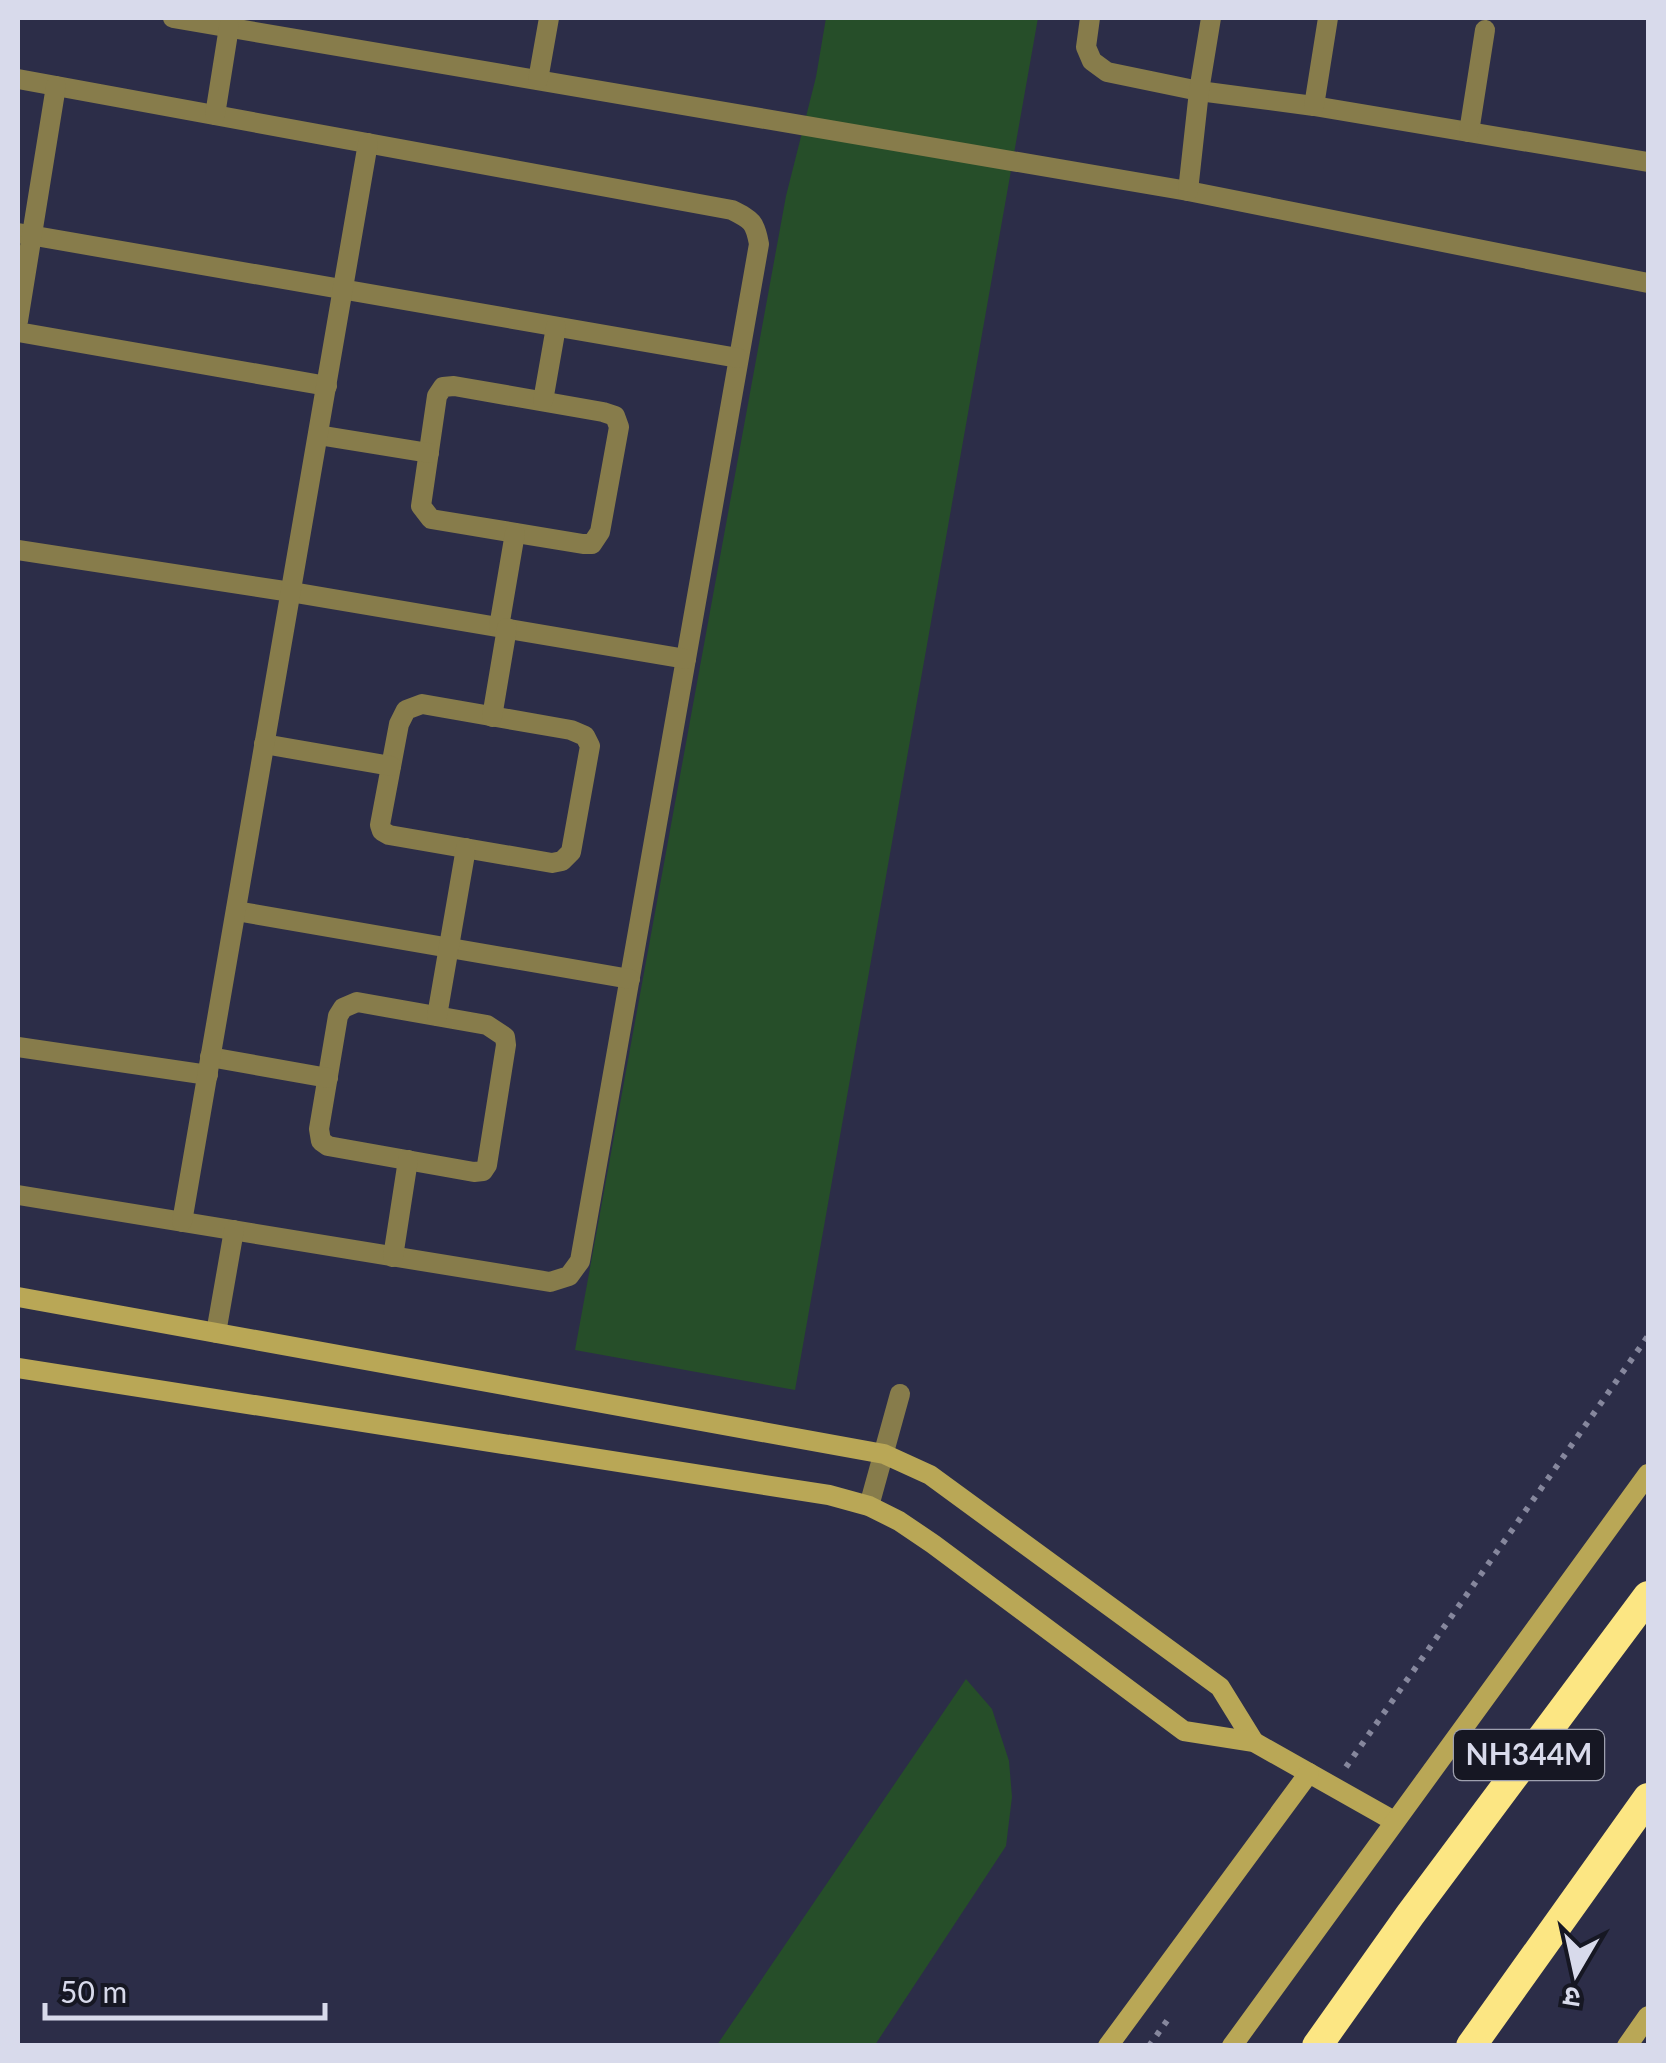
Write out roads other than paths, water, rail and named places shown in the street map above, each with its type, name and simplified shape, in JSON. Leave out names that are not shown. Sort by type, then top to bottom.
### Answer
[{"type":"highway","name":"NH344M","points":[[1317,2046],[1648,1596]]},
{"type":"highway","name":"NH344M","points":[[1471,2046],[1648,1798]]},
{"type":"street","points":[[173,18],[1188,191],[1648,282]]},
{"type":"street","points":[[538,80],[549,18]]},
{"type":"street","points":[[1090,18],[1086,47],[1092,61],[1107,72],[1199,91],[1314,106],[1648,162]]},
{"type":"street","points":[[1188,191],[1210,18]]},
{"type":"street","points":[[1314,106],[1328,18]]},
{"type":"street","points":[[215,115],[229,27]]},
{"type":"street","points":[[1469,132],[1485,30]]},
{"type":"street","points":[[18,79],[732,210],[750,219],[758,244],[580,1261],[568,1276],[550,1282],[18,1195]]},
{"type":"street","points":[[18,321],[24,235],[56,86]]},
{"type":"street","points":[[182,1222],[368,144]]},
{"type":"street","points":[[24,235],[738,358]]},
{"type":"street","points":[[544,401],[556,327]]},
{"type":"street","points":[[18,332],[327,386]]},
{"type":"street","points":[[443,387],[603,412],[615,416],[619,427],[600,532],[592,544],[431,519],[421,506],[429,453],[437,396],[443,387]]},
{"type":"street","points":[[318,435],[429,453]]},
{"type":"street","points":[[492,716],[516,533]]},
{"type":"street","points":[[18,550],[686,659]]},
{"type":"street","points":[[422,704],[571,730],[585,736],[590,746],[571,852],[562,861],[552,863],[389,835],[380,824],[391,766],[398,724],[406,710],[422,704]]},
{"type":"street","points":[[264,744],[391,766]]},
{"type":"street","points":[[437,1016],[466,848]]},
{"type":"street","points":[[236,911],[630,979]]},
{"type":"street","points":[[357,1002],[488,1024],[505,1037],[487,1165],[482,1171],[328,1146],[321,1141],[320,1129],[328,1078],[338,1016],[343,1008],[357,1002]]},
{"type":"street","points":[[18,1047],[328,1078]]},
{"type":"street","points":[[393,1257],[408,1160]]},
{"type":"street","points":[[216,1333],[234,1230]]},
{"type":"street","points":[[18,1297],[884,1454],[930,1474],[1220,1687],[1254,1742]]},
{"type":"street","points":[[18,1368],[829,1495],[869,1506],[933,1544],[1184,1730],[1254,1742],[1394,1821]]},
{"type":"street","points":[[869,1506],[900,1394]]},
{"type":"street","points":[[1232,2046],[1648,1474]]},
{"type":"street","points":[[1108,2046],[1309,1773]]},
{"type":"street","points":[[1627,2046],[1648,2016]]}]
